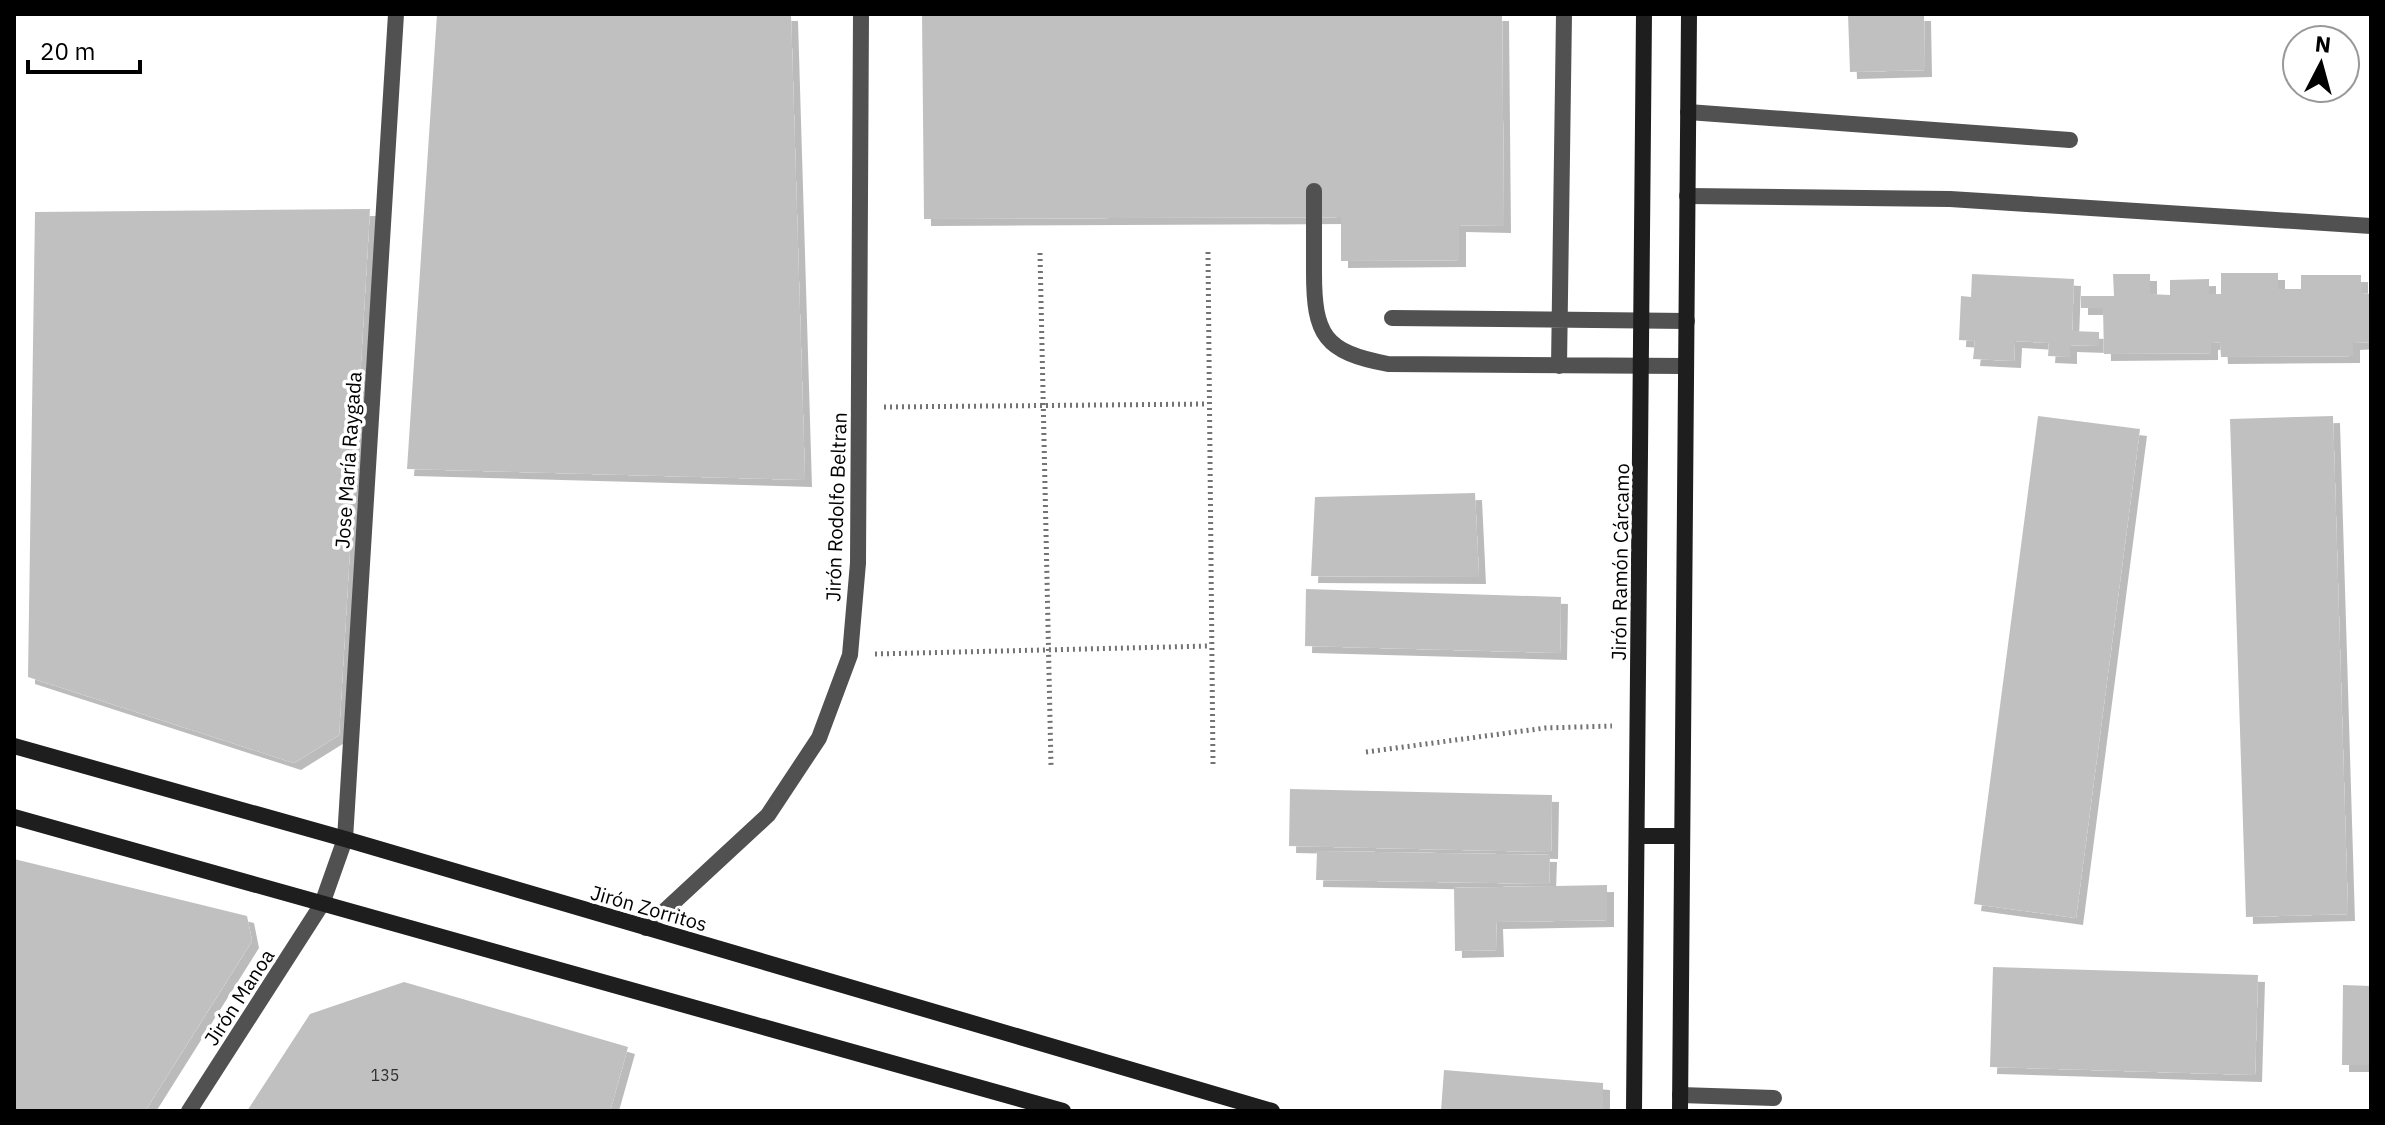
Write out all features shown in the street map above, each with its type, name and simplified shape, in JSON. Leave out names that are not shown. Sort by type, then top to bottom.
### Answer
[{"type":"main road","name":"Jirón Ramón Cárcamo","points":[[1634,1111],[1644,14]]},
{"type":"main road","points":[[1680,1103],[1689,14]]},
{"type":"main road","name":"Jirón Zorritos","points":[[14,746],[345,839],[1272,1111]]},
{"type":"main road","points":[[14,817],[1063,1111]]},
{"type":"main road","points":[[1637,836],[1682,836]]},
{"type":"street","name":"Jose María Raygada","points":[[322,904],[345,839],[396,14]]},
{"type":"street","name":"Jirón Rodolfo Beltran","points":[[646,928],[768,815],[819,738],[850,655],[858,563],[861,14]]},
{"type":"street","points":[[1559,366],[1564,14]]},
{"type":"street","points":[[1688,112],[2070,140]]},
{"type":"street","points":[[1314,191],[1314,314],[1323,333],[1340,349],[1363,359],[1388,364],[1686,366]]},
{"type":"street","points":[[1687,196],[1950,199],[2371,226]]},
{"type":"street","points":[[1392,318],[1687,321]]},
{"type":"street","name":"Jirón Manoa","points":[[189,1111],[322,904]]},
{"type":"street","points":[[1680,1103],[1774,1098]]},
{"type":"path","points":[[1208,252],[1207,404],[1213,766]]},
{"type":"path","points":[[1040,253],[1051,650],[1051,765]]},
{"type":"path","points":[[859,407],[1207,404]]},
{"type":"path","points":[[850,655],[1210,646]]},
{"type":"path","points":[[1366,752],[1545,728],[1638,725]]},
{"type":"building","points":[[437,14],[791,14],[805,480],[407,469]]},
{"type":"building","points":[[922,14],[1502,14],[1504,226],[1459,225],[1459,260],[1341,261],[1341,217],[924,219]]},
{"type":"building","points":[[1848,14],[1924,14],[1925,70],[1850,72]]},
{"type":"building","points":[[370,209],[339,735],[294,763],[28,677],[35,212]]},
{"type":"building","points":[[2221,273],[2278,273],[2278,289],[2301,289],[2301,275],[2361,275],[2361,293],[2370,294],[2371,342],[2353,343],[2353,356],[2221,357],[2220,342],[2211,343],[2211,353],[2104,354],[2103,308],[2081,308],[2081,296],[2114,296],[2113,274],[2150,274],[2150,294],[2170,295],[2170,280],[2209,279],[2209,294],[2221,294]]},
{"type":"building","points":[[1972,274],[2074,279],[2072,331],[2099,332],[2099,346],[2070,345],[2070,357],[2048,356],[2049,343],[2015,341],[2014,361],[1973,359],[1975,341],[1959,340],[1961,296],[1971,297]]},
{"type":"building","points":[[2038,416],[2140,429],[2076,918],[1974,904]]},
{"type":"building","points":[[2333,416],[2348,914],[2246,917],[2230,419]]},
{"type":"building","points":[[1475,493],[1479,577],[1311,576],[1315,497]]},
{"type":"building","points":[[1306,589],[1561,597],[1560,653],[1305,646]]},
{"type":"building","points":[[1290,789],[1552,795],[1551,852],[1289,846]]},
{"type":"building","points":[[1317,851],[1550,855],[1549,884],[1316,880]]},
{"type":"building","points":[[14,859],[247,916],[252,941],[145,1111],[14,1111]]},
{"type":"building","points":[[1607,885],[1607,920],[1496,922],[1497,950],[1455,951],[1454,888]]},
{"type":"building","points":[[1993,967],[2258,975],[2255,1075],[1990,1067]]},
{"type":"building","points":[[404,982],[628,1047],[610,1111],[247,1111],[310,1014]]},
{"type":"building","points":[[2343,985],[2371,986],[2371,1065],[2342,1065]]},
{"type":"building","points":[[1444,1070],[1603,1083],[1603,1111],[1441,1111]]}]
